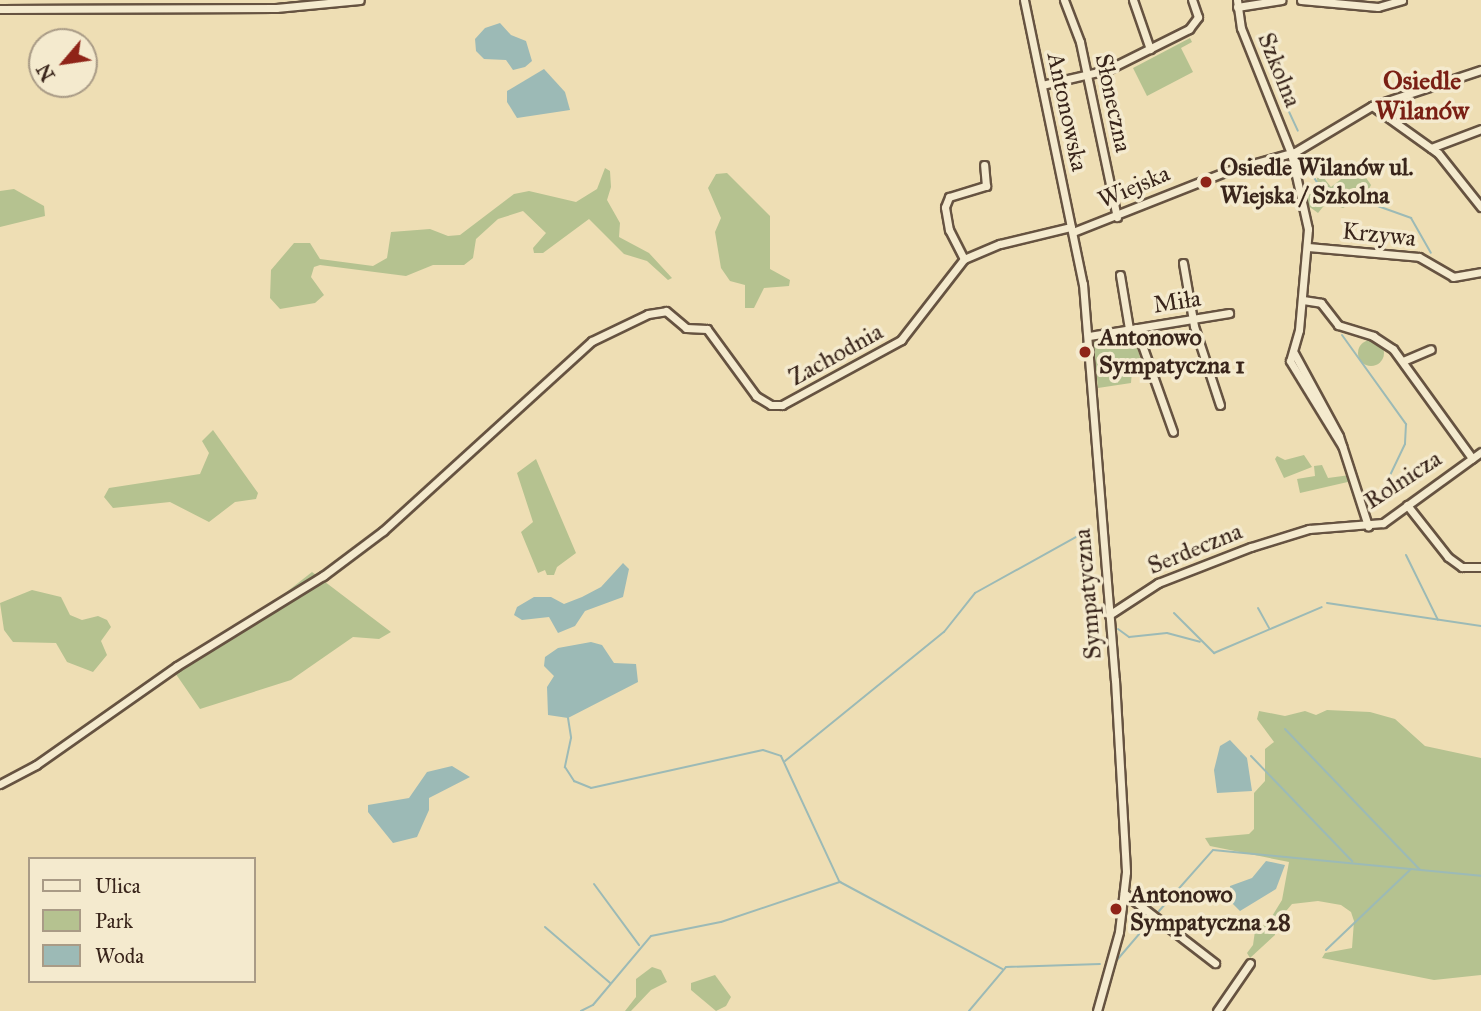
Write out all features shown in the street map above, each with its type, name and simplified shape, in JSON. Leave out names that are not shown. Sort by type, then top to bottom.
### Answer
[{"type":"street","points":[[0,9],[159,9],[360,0]]},
{"type":"street","name":"Antonowska","points":[[1024,0],[1072,230]]},
{"type":"street","name":"Słoneczna","points":[[1064,0],[1079,36],[1118,217]]},
{"type":"street","points":[[1133,0],[1150,49]]},
{"type":"street","points":[[1042,85],[1087,76],[1150,49],[1195,25],[1198,14],[1192,0]]},
{"type":"street","points":[[1237,3],[1281,0]]},
{"type":"street","points":[[1301,0],[1378,7],[1402,0]]},
{"type":"street","name":"Szkolna","points":[[1237,3],[1291,153],[1308,247],[1303,300],[1294,353],[1289,359],[1342,446],[1368,526]]},
{"type":"street","name":"Wiejska","points":[[1072,230],[1118,217],[1227,171],[1291,153],[1372,106],[1481,70]]},
{"type":"street","points":[[1372,106],[1431,148],[1480,209]]},
{"type":"street","points":[[1431,148],[1481,129]]},
{"type":"street","points":[[964,259],[946,216],[949,197],[986,186],[984,165]]},
{"type":"street","name":"Zachodnia","points":[[0,784],[36,765],[177,666],[323,576],[383,531],[553,373],[592,341],[648,314],[666,311],[686,328],[707,329],[756,396],[771,405],[782,405],[901,340],[964,259],[993,246],[1072,230]]},
{"type":"street","name":"Sympatyczna","points":[[1072,230],[1089,336],[1126,840],[1124,893],[1114,954],[1097,1011]]},
{"type":"street","name":"Krzywa","points":[[1308,247],[1419,257],[1452,278],[1481,272]]},
{"type":"street","points":[[1183,263],[1192,319],[1220,405]]},
{"type":"street","points":[[1119,275],[1132,329],[1173,432]]},
{"type":"street","points":[[1303,300],[1321,303],[1338,325],[1368,334],[1393,349],[1472,458]]},
{"type":"street","name":"Miła","points":[[1089,336],[1229,313]]},
{"type":"street","points":[[1403,361],[1431,349]]},
{"type":"street","name":"Rolnicza","points":[[1301,530],[1383,523],[1481,452]]},
{"type":"street","points":[[1408,505],[1448,557],[1462,567],[1481,567]]},
{"type":"street","name":"Serdeczna","points":[[1109,615],[1158,583],[1301,530]]},
{"type":"street","points":[[1124,893],[1215,963]]},
{"type":"street","points":[[1217,1011],[1250,964]]},
{"type":"green space","points":[[1190,38],[1192,42],[1181,48],[1193,72],[1147,96],[1133,68]]},
{"type":"green space","points":[[605,168],[610,171],[611,187],[607,200],[620,223],[619,237],[649,253],[672,278],[668,280],[647,261],[624,254],[589,219],[543,253],[534,253],[533,248],[546,233],[523,211],[498,219],[476,239],[473,258],[464,265],[433,265],[406,276],[320,265],[314,267],[311,277],[324,295],[315,303],[280,309],[270,298],[271,270],[294,243],[310,243],[320,259],[373,266],[387,258],[391,232],[430,229],[448,236],[460,235],[514,194],[529,191],[576,202],[597,189]]},
{"type":"green space","points":[[1354,169],[1360,169],[1371,185],[1366,195],[1343,208],[1327,202],[1318,213],[1307,205],[1303,193],[1318,195],[1317,178],[1323,177],[1331,187]]},
{"type":"green space","points":[[727,173],[770,216],[770,269],[790,280],[789,286],[764,288],[754,308],[745,308],[745,285],[730,281],[721,268],[715,232],[721,218],[708,188],[716,174]]},
{"type":"green space","points":[[14,189],[44,206],[45,216],[0,227],[0,191]]},
{"type":"green space","points":[[1127,333],[1134,335],[1141,361],[1132,370],[1131,383],[1098,388],[1093,342]]},
{"type":"green space","points":[[1371,340],[1380,344],[1384,353],[1380,362],[1371,366],[1362,362],[1358,353],[1362,344]]},
{"type":"green space","points":[[213,430],[258,493],[256,499],[235,502],[209,522],[170,502],[113,508],[104,497],[109,488],[200,474],[209,453],[202,441]]},
{"type":"green space","points":[[1304,455],[1312,467],[1284,478],[1275,459],[1277,456],[1285,460]]},
{"type":"green space","points":[[536,459],[576,553],[557,567],[554,575],[547,575],[545,570],[538,573],[521,532],[533,522],[517,473]]},
{"type":"green space","points":[[1322,465],[1328,478],[1350,475],[1352,481],[1300,493],[1297,479],[1315,476],[1314,466]]},
{"type":"green space","points":[[312,572],[391,632],[379,639],[353,637],[291,680],[200,709],[171,667],[270,605]]},
{"type":"green space","points":[[32,590],[61,597],[70,615],[82,620],[98,616],[107,620],[111,627],[101,641],[107,655],[93,672],[67,662],[56,643],[13,642],[4,630],[0,603]]},
{"type":"green space","points":[[1327,710],[1370,712],[1395,719],[1425,746],[1481,758],[1481,975],[1434,980],[1322,958],[1325,953],[1352,948],[1354,921],[1351,912],[1341,905],[1318,901],[1292,904],[1275,924],[1275,935],[1250,958],[1247,953],[1253,945],[1256,924],[1266,926],[1282,900],[1289,862],[1210,846],[1205,838],[1249,834],[1254,829],[1254,793],[1265,781],[1265,749],[1274,742],[1257,719],[1259,711],[1285,716],[1305,711],[1316,715]]},
{"type":"green space","points":[[652,967],[661,970],[667,982],[651,990],[631,1011],[625,1011],[636,997],[636,979]]},
{"type":"green space","points":[[715,975],[731,997],[726,1006],[716,1011],[691,990],[691,983]]},
{"type":"water","points":[[500,23],[511,35],[526,41],[532,61],[525,67],[513,70],[506,60],[484,59],[476,51],[475,39],[485,28]]},
{"type":"water","points":[[544,69],[565,92],[570,110],[517,118],[507,102],[507,91]]},
{"type":"water","points":[[623,563],[629,569],[623,597],[585,611],[575,626],[558,633],[549,617],[522,620],[514,615],[517,607],[534,597],[551,597],[564,604],[582,597],[601,587]]},
{"type":"water","points":[[591,642],[602,645],[614,663],[636,664],[638,682],[568,718],[548,715],[547,687],[554,676],[544,666],[545,657],[558,648]]},
{"type":"water","points":[[1230,740],[1247,758],[1252,791],[1217,793],[1214,770],[1220,746]]},
{"type":"water","points":[[452,766],[470,777],[429,798],[429,810],[417,837],[393,843],[368,812],[368,805],[409,798],[427,772]]},
{"type":"water","points":[[1266,861],[1285,865],[1276,889],[1240,911],[1229,900],[1230,886],[1252,878]]},
{"type":"waterway","points":[[1278,88],[1298,131]]},
{"type":"waterway","points":[[1300,156],[1319,185],[1411,218],[1431,253]]},
{"type":"waterway","points":[[1342,335],[1406,424],[1405,444],[1381,494]]},
{"type":"waterway","points":[[785,761],[944,632],[975,593],[1085,532]]},
{"type":"waterway","points":[[1406,555],[1438,620]]},
{"type":"waterway","points":[[1327,603],[1481,626]]},
{"type":"waterway","points":[[1174,613],[1214,653],[1322,607]]},
{"type":"waterway","points":[[1258,608],[1269,628]]},
{"type":"waterway","points":[[1118,629],[1129,637],[1167,633],[1200,642]]},
{"type":"waterway","points":[[568,718],[571,738],[565,767],[574,781],[591,788],[763,750],[781,756],[839,881]]},
{"type":"waterway","points":[[1285,729],[1420,870]]},
{"type":"waterway","points":[[1251,756],[1352,861]]},
{"type":"waterway","points":[[1159,911],[1213,850],[1481,876]]},
{"type":"waterway","points":[[1326,950],[1411,869]]},
{"type":"waterway","points":[[581,1011],[593,1005],[651,936],[721,922],[840,882],[1002,969]]},
{"type":"waterway","points":[[594,884],[639,945]]},
{"type":"waterway","points":[[1117,960],[1152,919]]},
{"type":"waterway","points":[[545,927],[610,983]]},
{"type":"waterway","points":[[969,1011],[1006,967],[1100,964]]},
{"type":"place","name":"Osiedle Wilanów ul. Wiejska / Szkolna","points":[[1206,182]]},
{"type":"place","name":"Antonowo Sympatyczna 1","points":[[1085,352]]},
{"type":"place","name":"Antonowo Sympatyczna 28","points":[[1116,909]]},
{"type":"district","name":"Osiedle Wilanów","points":[[1422,96]]}]
